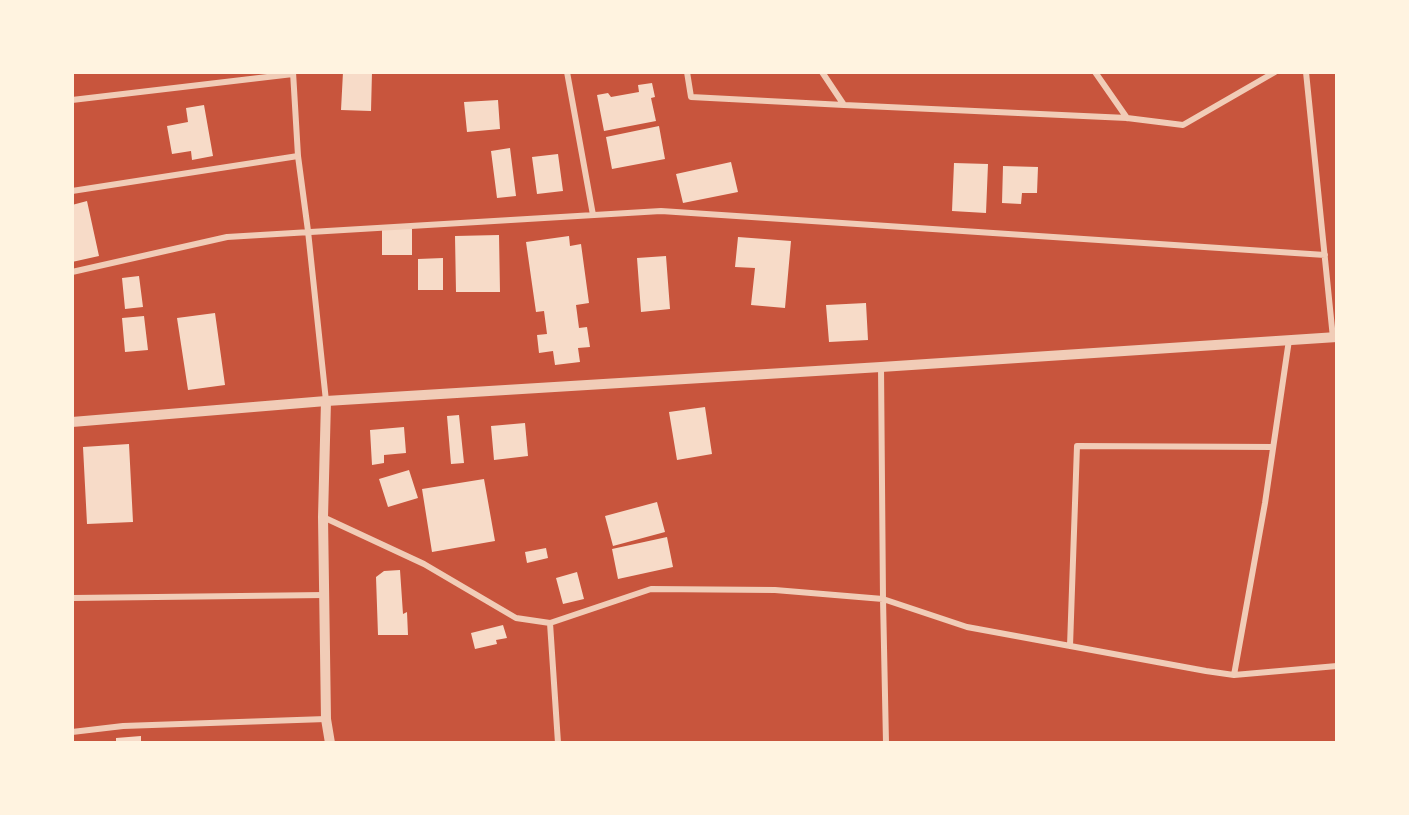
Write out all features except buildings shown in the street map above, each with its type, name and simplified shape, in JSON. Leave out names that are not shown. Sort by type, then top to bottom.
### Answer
[{"type":"street","points":[[567,72],[593,215]]},
{"type":"street","points":[[687,72],[691,97],[1126,118],[1183,125],[1275,72]]},
{"type":"street","points":[[822,72],[844,105]]},
{"type":"street","points":[[1095,72],[1126,118]]},
{"type":"street","points":[[72,422],[326,400],[1335,338],[1324,255],[1306,72]]},
{"type":"street","points":[[72,100],[293,73],[298,156],[326,400],[323,517],[326,719],[330,743]]},
{"type":"street","points":[[72,191],[298,156]]},
{"type":"street","points":[[72,272],[227,237],[661,211],[1324,255]]},
{"type":"street","points":[[1234,675],[1289,340]]},
{"type":"street","points":[[881,367],[886,743]]},
{"type":"street","points":[[1070,646],[1077,446],[1273,447]]},
{"type":"street","points":[[323,517],[424,564],[516,618],[550,623],[651,589],[775,590],[883,599],[967,627],[1234,675],[1337,666]]},
{"type":"street","points":[[72,598],[325,595]]},
{"type":"street","points":[[550,623],[558,743]]},
{"type":"street","points":[[72,732],[123,726],[326,719]]}]
